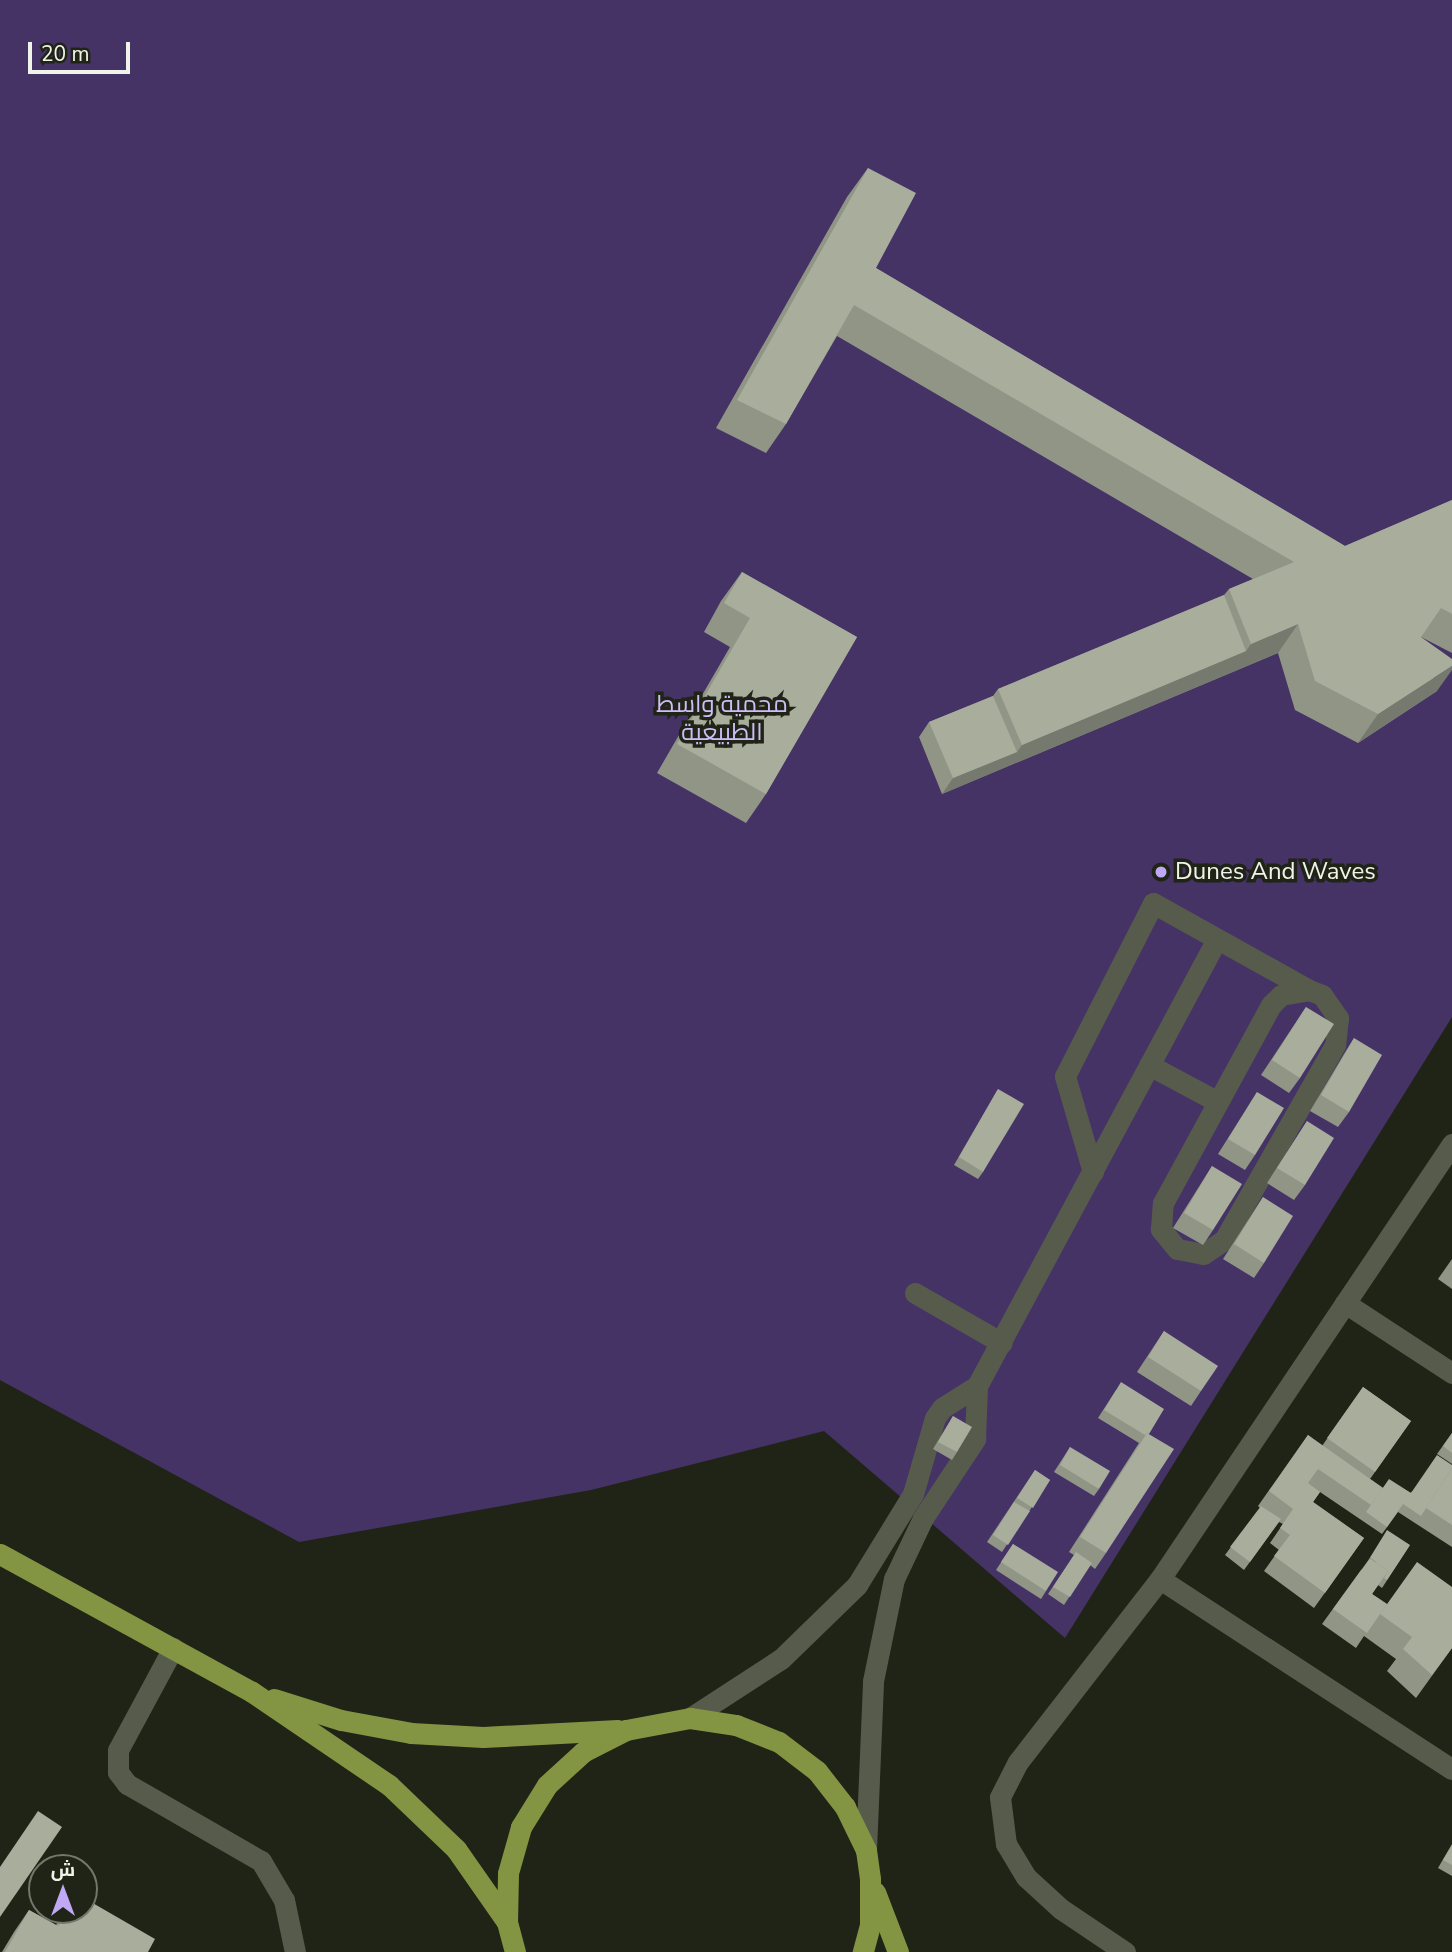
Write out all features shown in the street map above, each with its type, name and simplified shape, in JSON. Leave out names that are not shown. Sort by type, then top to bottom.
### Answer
[{"type":"main road","points":[[0,1554],[252,1692],[414,1804],[456,1849],[507,1922]]},
{"type":"main road","points":[[252,1692],[341,1720],[411,1733],[494,1737],[626,1730],[690,1718],[736,1725],[779,1742],[817,1771],[845,1807],[866,1850],[870,1879],[870,1925],[863,1952]]},
{"type":"main road","points":[[515,1952],[507,1922],[508,1873],[521,1827],[547,1786],[583,1752],[626,1730]]},
{"type":"main road","points":[[870,1879],[898,1952]]},
{"type":"street","points":[[1093,1171],[1065,1076],[1153,903],[1322,995],[1335,1011],[1339,1032],[1335,1045],[1224,1240],[1203,1254],[1189,1254],[1168,1240],[1160,1216],[1271,1005],[1281,995],[1309,990]]},
{"type":"street","points":[[690,1718],[781,1659],[821,1624],[857,1585],[912,1494],[938,1414],[977,1386],[1217,940]]},
{"type":"street","points":[[1149,1065],[1218,1102]]},
{"type":"street","points":[[1125,1952],[1061,1909],[1026,1877],[1006,1844],[1000,1797],[1018,1762],[1160,1579],[1452,1144]]},
{"type":"street","points":[[915,1293],[1002,1343]]},
{"type":"street","points":[[1345,1303],[1452,1373]]},
{"type":"street","points":[[866,1850],[876,1658],[894,1579],[914,1535],[975,1439],[977,1386]]},
{"type":"street","points":[[896,1523],[914,1535]]},
{"type":"street","points":[[1160,1579],[1452,1769]]},
{"type":"street","points":[[173,1648],[118,1750],[118,1772],[127,1784],[261,1861],[284,1900],[295,1952]]},
{"type":"green space","name":"محمية واسط الطبيعية","points":[[0,0],[1452,0],[1452,1017],[1065,1638],[824,1431],[591,1490],[299,1542],[0,1380]]},
{"type":"building","points":[[868,168],[916,193],[876,268],[1345,546],[1452,500],[1452,614],[1441,608],[1421,637],[1452,659],[1452,666],[1378,714],[1315,681],[1298,624],[1251,644],[1229,589],[1294,562],[854,305],[786,424],[737,400]]},
{"type":"building","points":[[742,572],[857,637],[766,794],[677,744],[750,618],[724,603]]},
{"type":"building","points":[[1224,595],[1246,651],[1022,745],[998,689]]},
{"type":"building","points":[[993,696],[1017,752],[953,778],[929,722]]},
{"type":"building","points":[[1306,1007],[1334,1024],[1300,1078],[1272,1060]]},
{"type":"building","points":[[1354,1038],[1382,1055],[1349,1112],[1321,1095]]},
{"type":"building","points":[[998,1089],[1024,1104],[983,1172],[959,1157]]},
{"type":"building","points":[[1257,1092],[1284,1108],[1255,1155],[1228,1139]]},
{"type":"building","points":[[1307,1121],[1334,1138],[1305,1185],[1277,1168]]},
{"type":"building","points":[[1212,1166],[1242,1184],[1213,1230],[1184,1213]]},
{"type":"building","points":[[1263,1197],[1293,1216],[1264,1263],[1234,1244]]},
{"type":"building","points":[[1164,1331],[1218,1366],[1201,1391],[1148,1357]]},
{"type":"building","points":[[1121,1382],[1164,1409],[1149,1434],[1145,1435],[1104,1410]]},
{"type":"building","points":[[1363,1387],[1411,1421],[1375,1472],[1327,1438]]},
{"type":"building","points":[[953,1416],[972,1427],[957,1452],[938,1442]]},
{"type":"building","points":[[1147,1433],[1174,1449],[1106,1553],[1080,1537]]},
{"type":"building","points":[[1452,1433],[1452,1453],[1443,1446]]},
{"type":"building","points":[[1308,1435],[1383,1488],[1371,1505],[1318,1469],[1308,1483],[1320,1492],[1313,1502],[1364,1538],[1325,1593],[1274,1556],[1290,1535],[1280,1528],[1293,1509],[1269,1491]]},
{"type":"building","points":[[1070,1447],[1110,1471],[1099,1489],[1060,1465]]},
{"type":"building","points":[[1437,1455],[1452,1465],[1452,1468],[1421,1516],[1403,1504],[1387,1527],[1366,1512],[1389,1479],[1411,1493]]},
{"type":"building","points":[[1452,1468],[1452,1525],[1426,1508]]},
{"type":"building","points":[[1035,1470],[1050,1480],[1033,1508],[1017,1498]]},
{"type":"building","points":[[1014,1502],[1030,1511],[1008,1545],[993,1535]]},
{"type":"building","points":[[1261,1506],[1281,1519],[1250,1562],[1230,1547]]},
{"type":"building","points":[[1387,1530],[1410,1545],[1387,1580],[1384,1578],[1388,1571],[1370,1558],[1366,1564]]},
{"type":"building","points":[[1013,1544],[1058,1572],[1046,1591],[1001,1562]]},
{"type":"building","points":[[1076,1552],[1092,1563],[1070,1597],[1053,1587]]},
{"type":"building","points":[[1370,1558],[1388,1571],[1372,1594],[1387,1604],[1367,1633],[1333,1609]]},
{"type":"building","points":[[1417,1562],[1452,1587],[1452,1648],[1432,1675],[1403,1649],[1412,1637],[1380,1614]]},
{"type":"building","points":[[38,1811],[62,1827],[43,1854],[28,1854],[28,1876],[0,1917],[0,1867]]},
{"type":"building","points":[[1452,1845],[1452,1865],[1443,1860]]},
{"type":"building","points":[[98,1906],[155,1939],[148,1952],[5,1952],[28,1912],[28,1924],[98,1924]]},
{"type":"place","name":"Dunes And Waves","points":[[1161,872]]}]
